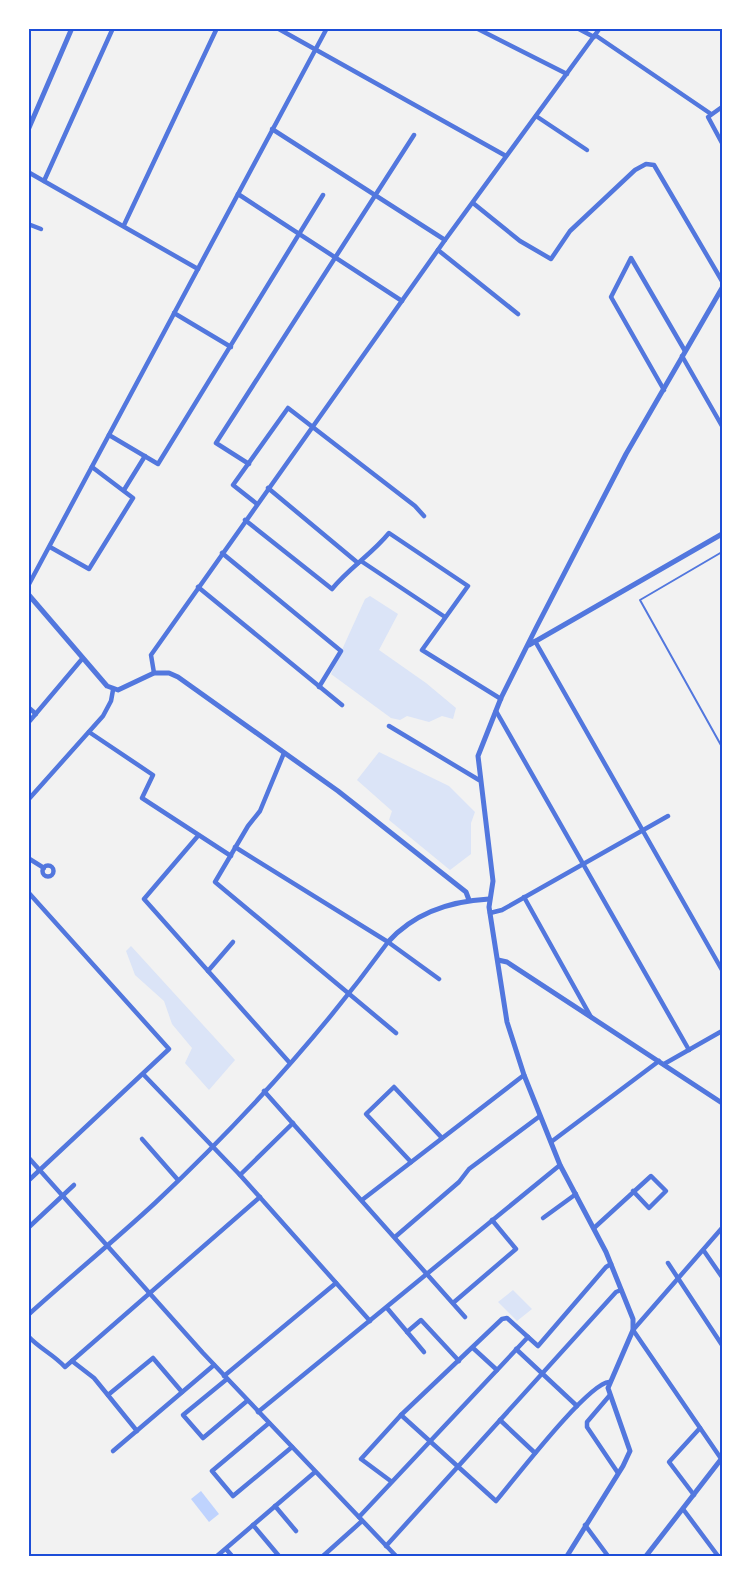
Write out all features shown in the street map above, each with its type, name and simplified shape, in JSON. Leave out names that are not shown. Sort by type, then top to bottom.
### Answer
[{"type":"street","points":[[28,130],[72,28]]},
{"type":"street","points":[[44,181],[113,28]]},
{"type":"street","points":[[124,225],[217,28]]},
{"type":"street","points":[[277,28],[506,156]]},
{"type":"street","points":[[28,586],[327,28]]},
{"type":"street","points":[[476,28],[567,74]]},
{"type":"street","points":[[577,28],[594,36],[711,114]]},
{"type":"street","points":[[154,673],[151,655],[198,587],[445,240],[600,28]]},
{"type":"street","points":[[723,107],[708,117],[723,143]]},
{"type":"street","points":[[536,116],[587,150]]},
{"type":"street","points":[[272,129],[445,240]]},
{"type":"street","points":[[249,464],[216,443],[414,135]]},
{"type":"street","points":[[473,203],[520,241],[552,259],[570,231],[635,171],[646,164],[654,165],[723,280]]},
{"type":"street","points":[[28,172],[198,269]]},
{"type":"street","points":[[238,194],[300,232],[402,301]]},
{"type":"street","points":[[109,435],[158,464],[323,195]]},
{"type":"street","points":[[28,224],[41,230]]},
{"type":"street","points":[[438,250],[518,314]]},
{"type":"street","points":[[664,390],[611,297],[631,258],[723,426]]},
{"type":"street","points":[[567,1557],[630,1451],[610,1395],[609,1382],[633,1330],[633,1319],[594,1228],[560,1165],[524,1076],[507,1022],[490,913],[489,899],[493,881],[479,780],[478,756],[501,699],[527,645],[627,454],[723,288]]},
{"type":"street","points":[[174,313],[231,347]]},
{"type":"street","points":[[257,504],[233,485],[288,408],[313,425],[415,506],[424,516]]},
{"type":"street","points":[[124,490],[145,456]]},
{"type":"street","points":[[50,547],[89,569],[133,498],[92,467]]},
{"type":"street","points":[[268,489],[360,562],[445,617]]},
{"type":"street","points":[[245,520],[332,589],[360,562],[372,554],[389,533],[468,586],[422,650],[501,699]]},
{"type":"street","points":[[527,645],[723,534]]},
{"type":"street","points":[[222,553],[340,651],[319,687]]},
{"type":"street","points":[[198,587],[342,705]]},
{"type":"street","points":[[28,594],[101,681],[113,690],[127,687],[154,673],[168,673],[178,677],[374,818],[466,892],[469,900]]},
{"type":"street","points":[[535,641],[723,970]]},
{"type":"street","points":[[28,723],[82,659]]},
{"type":"street","points":[[28,800],[108,709],[113,690]]},
{"type":"street","points":[[28,707],[36,714]]},
{"type":"street","points":[[496,711],[688,1050]]},
{"type":"street","points":[[390,726],[479,780]]},
{"type":"street","points":[[89,732],[153,775],[142,798],[197,837],[231,856]]},
{"type":"street","points":[[284,753],[260,811],[235,847],[215,882],[396,1034]]},
{"type":"street","points":[[490,913],[524,897],[668,816]]},
{"type":"street","points":[[197,837],[144,899],[289,1062]]},
{"type":"street","points":[[235,847],[388,942],[439,979]]},
{"type":"street","points":[[28,858],[44,868]]},
{"type":"street","points":[[28,892],[169,1048],[28,1181]]},
{"type":"street","points":[[524,897],[591,1017]]},
{"type":"street","points":[[29,1314],[213,1146],[348,994],[397,932],[426,913],[469,900],[489,899]]},
{"type":"street","points":[[208,971],[233,942]]},
{"type":"street","points":[[498,960],[506,962],[723,1104]]},
{"type":"street","points":[[551,1142],[662,1063],[723,1031]]},
{"type":"street","points":[[143,1074],[240,1175],[370,1321]]},
{"type":"street","points":[[362,1200],[524,1076]]},
{"type":"street","points":[[411,1162],[366,1114],[394,1087],[442,1138]]},
{"type":"street","points":[[264,1091],[465,1317]]},
{"type":"street","points":[[395,1237],[459,1182],[469,1169],[540,1116]]},
{"type":"street","points":[[240,1175],[293,1123]]},
{"type":"street","points":[[142,1139],[148,1150],[178,1180]]},
{"type":"street","points":[[28,1157],[247,1401],[396,1557]]},
{"type":"street","points":[[258,1412],[560,1165]]},
{"type":"street","points":[[594,1228],[633,1191],[651,1176],[666,1191],[649,1208],[633,1191]]},
{"type":"street","points":[[28,1228],[74,1185]]},
{"type":"street","points":[[543,1218],[576,1194]]},
{"type":"street","points":[[28,1336],[39,1348],[54,1355],[65,1367],[260,1197]]},
{"type":"street","points":[[453,1303],[516,1249],[492,1220]]},
{"type":"street","points":[[633,1330],[640,1326],[670,1285],[678,1282],[723,1228]]},
{"type":"street","points":[[704,1251],[723,1277]]},
{"type":"street","points":[[668,1263],[678,1282],[723,1345]]},
{"type":"street","points":[[392,1482],[361,1459],[401,1415],[502,1319],[507,1318],[538,1346],[611,1264]]},
{"type":"street","points":[[247,1401],[203,1438],[183,1415],[336,1283]]},
{"type":"street","points":[[386,1546],[616,1292],[621,1290]]},
{"type":"street","points":[[387,1308],[424,1352]]},
{"type":"street","points":[[407,1332],[421,1320],[459,1360]]},
{"type":"street","points":[[633,1330],[722,1460],[646,1557]]},
{"type":"street","points":[[322,1557],[361,1519],[392,1482],[528,1337]]},
{"type":"street","points":[[473,1348],[496,1370]]},
{"type":"street","points":[[516,1349],[578,1406]]},
{"type":"street","points":[[108,1395],[153,1358],[182,1392]]},
{"type":"street","points":[[72,1361],[94,1378],[137,1431]]},
{"type":"street","points":[[114,1451],[214,1365]]},
{"type":"street","points":[[401,1415],[496,1501],[578,1406],[602,1382],[609,1382]]},
{"type":"street","points":[[610,1395],[587,1422],[587,1427],[618,1473]]},
{"type":"street","points":[[500,1420],[536,1452]]},
{"type":"street","points":[[269,1423],[212,1471],[233,1496],[292,1447]]},
{"type":"street","points":[[694,1495],[669,1462],[700,1428]]},
{"type":"street","points":[[217,1557],[315,1472]]},
{"type":"street","points":[[275,1506],[296,1531]]},
{"type":"street","points":[[683,1509],[718,1557]]},
{"type":"street","points":[[253,1525],[279,1557]]},
{"type":"street","points":[[585,1525],[608,1557]]},
{"type":"street","points":[[226,1549],[232,1557]]},
{"type":"lane","points":[[723,552],[640,600],[723,747]]},
{"type":"shaded area","points":[[370,596],[398,614],[379,650],[426,683],[456,708],[453,719],[442,716],[429,722],[407,716],[400,720],[391,718],[331,674],[365,599]]},
{"type":"shaded area","points":[[379,752],[449,786],[475,812],[471,823],[471,854],[450,870],[389,820],[392,811],[357,780]]},
{"type":"shaded area","points":[[131,946],[235,1060],[209,1090],[185,1063],[192,1048],[172,1024],[164,1001],[135,975],[126,951]]},
{"type":"shaded area","points":[[513,1290],[532,1309],[517,1321],[498,1302]]},
{"type":"water","points":[[201,1491],[219,1514],[209,1522],[191,1499]]}]
